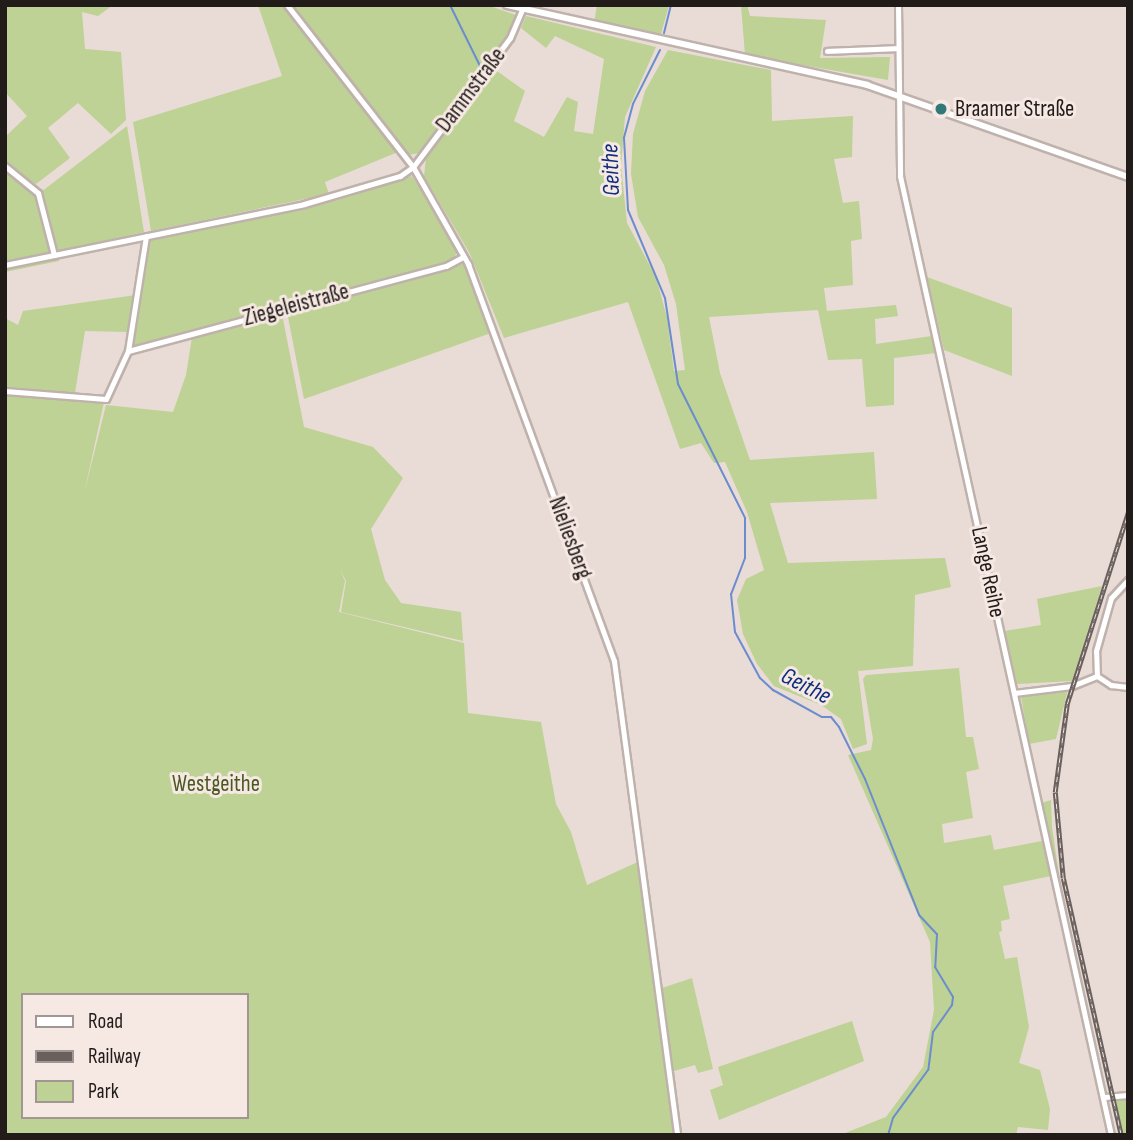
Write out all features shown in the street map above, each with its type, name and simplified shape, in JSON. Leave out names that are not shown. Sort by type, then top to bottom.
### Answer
[{"type":"street","name":"Nieliesberg","points":[[287,5],[413,167],[485,300],[618,674],[677,1135]]},
{"type":"street","points":[[507,5],[897,93],[1128,177]]},
{"type":"street","name":"Lange Reihe","points":[[898,5],[900,176],[1111,1135]]},
{"type":"street","name":"Dammstraße","points":[[413,167],[510,38],[519,8]]},
{"type":"street","points":[[827,51],[898,48]]},
{"type":"street","points":[[5,166],[38,192],[54,255]]},
{"type":"street","points":[[5,265],[337,196],[400,176],[413,167]]},
{"type":"street","points":[[5,391],[106,399],[128,351],[146,236]]},
{"type":"street","name":"Ziegeleistraße","points":[[128,351],[446,266],[463,257]]},
{"type":"street","points":[[1097,676],[1096,651],[1111,597],[1128,580]]},
{"type":"street","points":[[1014,692],[1072,686],[1097,676]]},
{"type":"street","points":[[1097,676],[1111,685],[1128,687]]},
{"type":"street","points":[[1104,1097],[1128,1095]]},
{"type":"green space","points":[[5,5],[113,5],[98,16],[82,12],[85,49],[121,52],[126,120],[111,134],[78,103],[48,128],[70,158],[36,184],[5,164],[5,137],[27,116],[5,92]]},
{"type":"green space","points":[[258,5],[487,5],[516,15],[507,37],[419,153],[408,155],[380,121],[377,126],[398,152],[325,182],[329,194],[151,231],[133,122],[282,76]]},
{"type":"green space","points":[[597,5],[669,5],[661,34],[594,23]]},
{"type":"green space","points":[[741,5],[747,5],[750,16],[826,20],[820,58],[890,57],[888,80],[745,55]]},
{"type":"green space","points":[[526,16],[656,47],[625,117],[621,166],[627,223],[656,277],[667,318],[674,371],[685,370],[676,304],[664,265],[638,217],[631,174],[633,134],[645,91],[668,50],[771,70],[772,121],[853,116],[852,157],[834,159],[843,203],[859,201],[862,239],[851,241],[853,285],[824,288],[827,311],[896,305],[898,316],[875,319],[876,344],[932,336],[936,353],[894,358],[894,405],[866,407],[862,359],[828,360],[818,310],[709,317],[720,373],[750,460],[874,452],[877,499],[770,503],[788,563],[945,558],[951,587],[915,595],[913,666],[858,671],[867,744],[853,749],[841,719],[821,705],[774,686],[757,664],[743,634],[737,600],[746,579],[764,570],[747,512],[725,462],[714,463],[701,443],[680,449],[628,302],[504,338],[470,254],[424,176],[426,158],[494,69],[525,91],[514,121],[544,137],[567,97],[578,102],[574,131],[593,134],[604,59],[555,36],[546,48],[521,28]]},
{"type":"green space","points":[[127,126],[144,232],[57,252],[59,261],[5,272],[5,172],[36,193],[41,192]]},
{"type":"green space","points":[[412,176],[455,244],[457,253],[450,262],[131,347],[150,241],[333,201]]},
{"type":"green space","points":[[463,264],[491,333],[304,399],[287,312]]},
{"type":"green space","points":[[927,277],[1012,308],[1012,376],[944,350]]},
{"type":"green space","points":[[136,295],[128,332],[85,331],[75,393],[5,388],[5,318],[18,325],[23,311]]},
{"type":"green space","name":"Westgeithe","points":[[282,314],[304,427],[373,447],[403,478],[371,529],[385,580],[401,603],[461,612],[463,641],[341,612],[346,581],[340,569],[345,581],[339,612],[464,643],[468,713],[541,722],[556,804],[571,832],[587,885],[642,860],[661,1002],[662,988],[692,978],[713,1069],[698,1073],[695,1065],[674,1071],[682,1135],[5,1135],[5,395],[104,402],[84,494],[106,405],[173,412],[186,375],[192,337]]},
{"type":"green space","points":[[1102,586],[1072,681],[1017,684],[1005,631],[1041,625],[1037,599]]},
{"type":"green space","points":[[959,668],[966,737],[973,737],[979,769],[966,772],[973,818],[942,824],[944,843],[991,835],[994,850],[1042,841],[1051,876],[1003,886],[1010,919],[1001,921],[1002,931],[999,932],[1005,959],[1017,957],[1029,1027],[1019,1063],[1040,1070],[1050,1109],[1048,1130],[1018,1127],[1016,1135],[840,1135],[886,1117],[923,1067],[934,1010],[930,942],[848,755],[871,750],[873,739],[863,679],[866,675]]},
{"type":"green space","points":[[1068,689],[1056,739],[1029,744],[1021,696]]},
{"type":"green space","points":[[1051,800],[1052,827],[1063,901],[1042,803]]},
{"type":"green space","points":[[852,1021],[864,1061],[719,1120],[710,1090],[723,1085],[718,1067]]},
{"type":"green space","points":[[1114,1097],[1128,1097],[1128,1135],[1123,1135]]},
{"type":"waterway","points":[[450,5],[481,68]]},
{"type":"waterway","name":"Geithe","points":[[664,33],[671,5]]},
{"type":"waterway","name":"Geithe","points":[[660,50],[633,104],[624,138],[628,210],[665,298],[678,384],[745,518],[745,558],[731,594],[735,632],[760,678],[773,690],[822,717],[831,717],[839,727],[865,779],[919,915],[937,934],[935,967],[953,997],[952,1005],[933,1032],[928,1070],[893,1118],[888,1135]]},
{"type":"railway","points":[[1121,1135],[1063,878],[1055,792],[1067,704],[1128,513]]},
{"type":"place","name":"Braamer Straße","points":[[941,109]]}]
